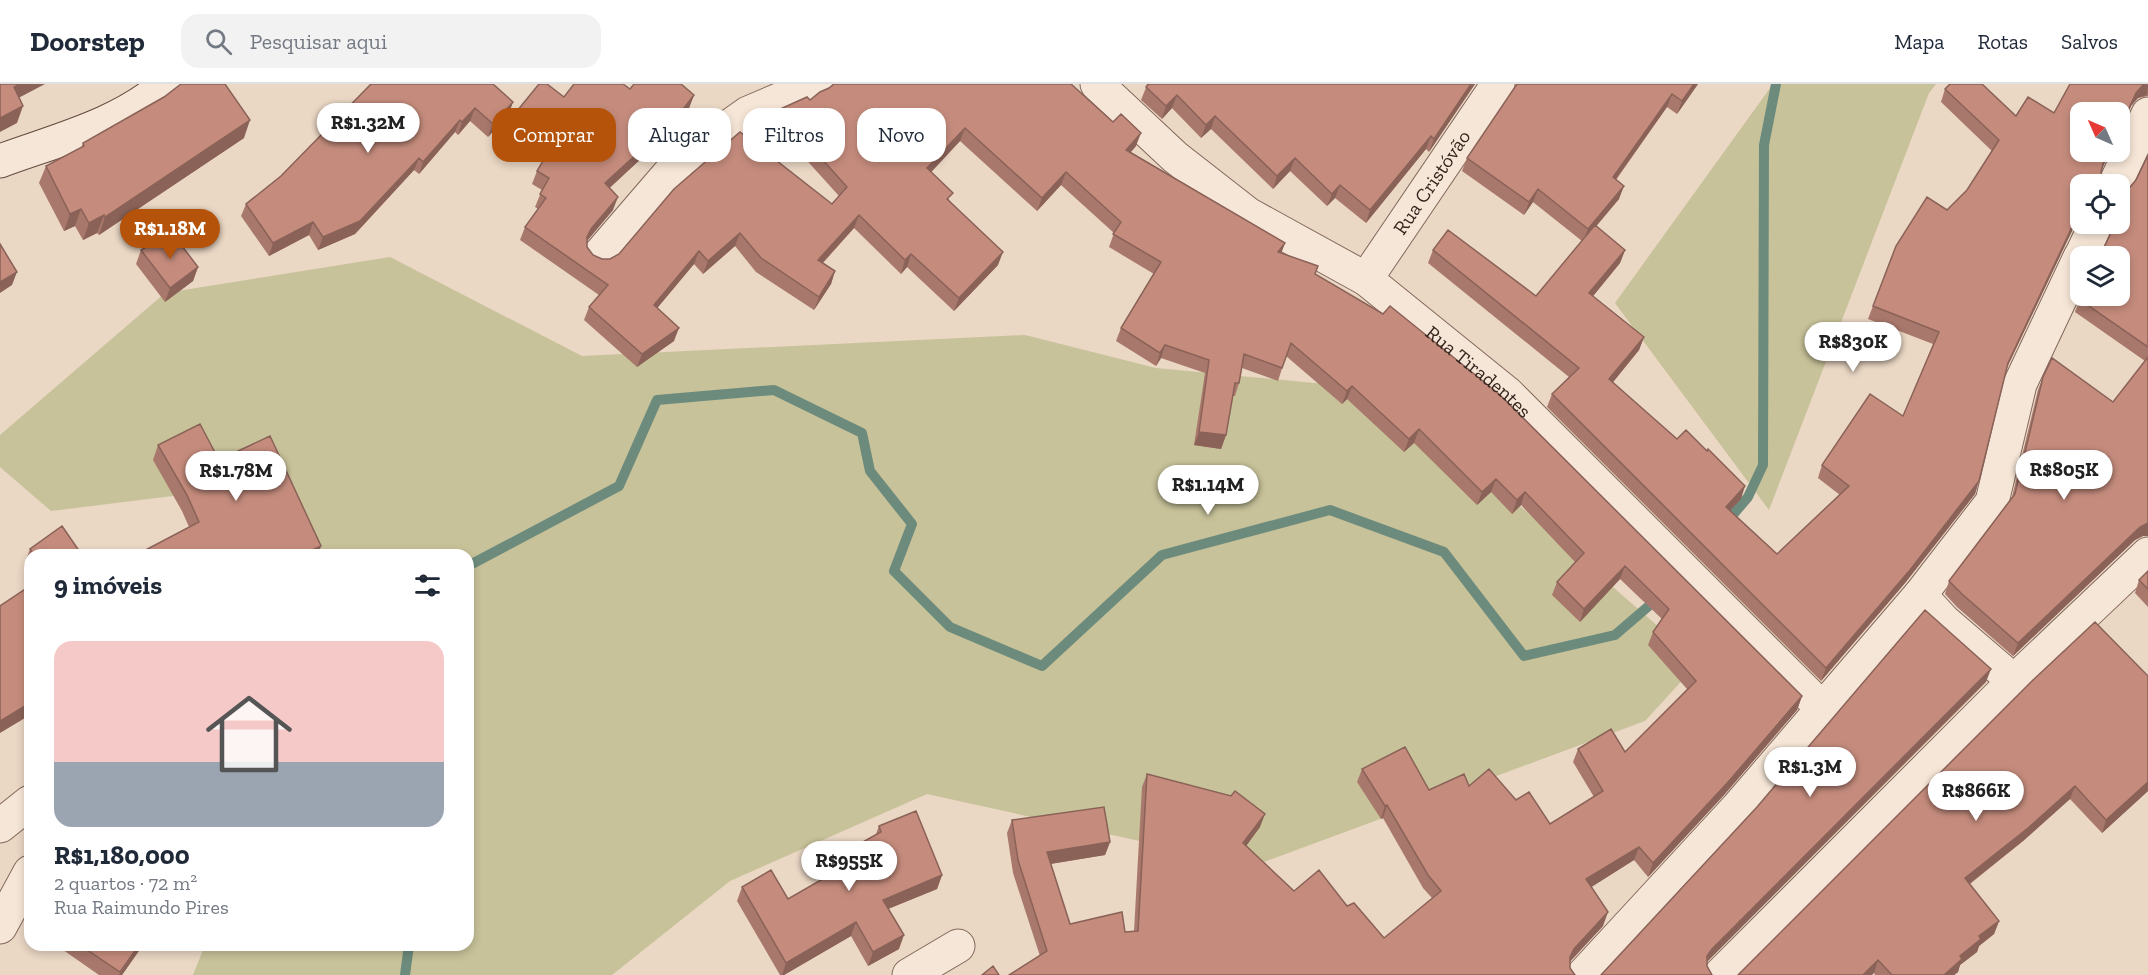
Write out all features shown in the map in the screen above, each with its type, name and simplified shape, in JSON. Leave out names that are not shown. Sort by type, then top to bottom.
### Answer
[{"type":"street","points":[[0,160],[119,117],[149,100],[166,84]]},
{"type":"street","points":[[600,254],[680,161],[748,113],[816,84]]},
{"type":"street","name":"Rua Tiradentes","points":[[1096,84],[1175,157],[1248,214],[1366,279],[1507,393],[1822,708]]},
{"type":"street","name":"Rua Cristóvão","points":[[1366,279],[1498,84]]},
{"type":"street","points":[[2120,174],[2148,114]]},
{"type":"street","points":[[1583,975],[1738,807],[1920,596],[1992,502],[2020,384],[2070,280]]},
{"type":"street","points":[[1720,975],[2014,681],[2148,554]]},
{"type":"street","points":[[1920,596],[1944,621],[2014,681]]},
{"type":"street","points":[[0,826],[24,807]]},
{"type":"street","points":[[0,927],[24,883]]},
{"type":"street","points":[[909,975],[958,946]]},
{"type":"shaded area","points":[[1773,84],[1936,84],[1929,93],[1769,510],[1615,303]]},
{"type":"shaded area","points":[[390,257],[582,356],[1025,335],[1156,368],[1387,390],[1699,662],[1645,721],[1253,866],[927,794],[730,881],[612,975],[193,975],[203,951],[474,951],[474,549],[299,549],[229,489],[51,511],[0,467],[0,435],[165,293]]},
{"type":"building","points":[[0,84],[20,84],[14,87],[23,106],[0,118]]},
{"type":"building","points":[[181,84],[225,84],[250,120],[105,217],[104,215],[89,223],[81,209],[70,214],[46,166],[84,146],[83,143],[164,97]]},
{"type":"building","points":[[371,84],[493,84],[513,102],[508,108],[492,108],[492,123],[475,108],[462,122],[460,120],[423,162],[419,158],[360,221],[323,237],[313,222],[273,243],[246,204],[281,176]]},
{"type":"building","points":[[539,84],[547,84],[564,97],[574,84],[623,84],[630,89],[634,84],[681,84],[694,95],[684,108],[628,108],[628,162],[605,183],[618,197],[587,237],[587,247],[593,255],[602,259],[610,259],[619,254],[674,189],[705,162],[731,162],[731,140],[740,132],[743,134],[743,162],[778,162],[832,204],[847,187],[825,162],[845,162],[845,108],[782,108],[807,97],[810,100],[834,84],[1071,84],[1113,122],[1121,114],[1141,133],[1126,150],[1285,243],[1278,252],[1318,266],[1315,274],[1383,314],[1390,306],[1499,394],[1802,696],[1729,781],[1653,863],[1639,847],[1586,879],[1608,912],[1574,949],[1570,957],[1570,968],[1575,975],[1009,975],[1047,951],[1018,860],[1012,820],[1104,807],[1110,842],[1047,852],[1070,924],[1122,912],[1125,932],[1138,931],[1147,774],[1231,796],[1235,791],[1265,814],[1243,843],[1294,891],[1319,870],[1347,906],[1354,903],[1384,938],[1441,891],[1428,875],[1387,805],[1385,806],[1362,769],[1405,747],[1429,790],[1464,774],[1469,786],[1489,769],[1516,800],[1529,792],[1550,824],[1603,791],[1578,749],[1611,729],[1625,752],[1696,681],[1653,632],[1669,609],[1625,566],[1584,609],[1557,582],[1584,553],[1525,492],[1517,500],[1496,479],[1482,492],[1419,429],[1409,439],[1352,386],[1347,391],[1291,343],[1282,368],[1244,354],[1239,383],[1235,383],[1226,435],[1199,432],[1209,360],[1165,345],[1160,353],[1121,328],[1161,262],[1113,234],[1121,222],[1066,172],[1042,198],[965,128],[946,148],[946,108],[857,108],[857,162],[933,162],[927,168],[953,193],[947,199],[1003,252],[959,298],[911,254],[905,260],[859,215],[818,260],[835,271],[819,297],[761,258],[740,233],[708,261],[699,251],[654,305],[679,328],[642,354],[589,307],[608,285],[525,227],[546,198],[540,194],[549,178],[537,171],[542,162],[616,162],[616,108],[520,108]]},
{"type":"building","points":[[1149,84],[1471,84],[1434,139],[1431,136],[1370,210],[1340,185],[1332,194],[1295,158],[1277,176],[1215,116],[1206,125],[1177,95],[1166,106],[1146,87]]},
{"type":"building","points":[[1517,84],[1694,84],[1682,101],[1672,94],[1613,177],[1624,186],[1588,229],[1538,189],[1529,202],[1467,158]]},
{"type":"building","points":[[1950,84],[1982,84],[2016,116],[2028,97],[2054,113],[2070,84],[2147,84],[2136,93],[2130,106],[2130,102],[2070,102],[2070,162],[2104,162],[2102,174],[2070,174],[2070,231],[2008,363],[1979,481],[1910,570],[1826,668],[1552,394],[1579,368],[1433,250],[1448,230],[1536,296],[1595,225],[1625,250],[1589,293],[1644,337],[1609,379],[1677,439],[1686,430],[1745,486],[1726,507],[1777,554],[1849,486],[1822,465],[1870,394],[1903,416],[1939,332],[1873,306],[1896,246],[1927,197],[1947,210],[1967,190],[1999,140],[1945,89]]},
{"type":"building","points":[[2148,155],[2148,347],[2089,306],[2130,306],[2130,246],[2105,246],[2110,234],[2130,234],[2130,187]]},
{"type":"building","points":[[172,233],[198,267],[170,288],[141,250]]},
{"type":"building","points":[[0,244],[17,272],[0,282]]},
{"type":"building","points":[[2148,357],[2148,523],[2140,527],[2018,643],[1949,581],[2015,494],[2043,377],[2052,358],[2113,402]]},
{"type":"building","points":[[200,424],[219,460],[270,436],[321,546],[315,549],[148,549],[199,522],[187,495],[158,445]]},
{"type":"building","points":[[62,526],[78,549],[30,549]]},
{"type":"building","points":[[2148,571],[2148,589],[2139,580]]},
{"type":"building","points":[[24,590],[24,707],[0,721],[0,606]]},
{"type":"building","points":[[1925,610],[1991,669],[1712,949],[1707,956],[1707,966],[1712,975],[1601,975],[1757,807]]},
{"type":"building","points":[[2095,622],[2148,676],[2148,782],[2106,820],[2075,786],[2028,828],[1965,878],[1999,921],[1979,936],[1981,939],[1960,956],[1962,959],[1944,975],[1892,975],[1878,960],[1863,975],[1738,975],[2032,681]]},
{"type":"building","points":[[916,811],[942,875],[883,900],[904,935],[873,952],[856,922],[786,963],[742,887],[771,870],[788,899],[849,864],[843,853],[881,832],[879,826]]},
{"type":"building","points":[[89,951],[135,951],[120,972]]},
{"type":"building","points":[[993,966],[999,975],[982,975]]},
{"type":"waterway","points":[[1725,524],[1748,497],[1763,465],[1764,145],[1776,84]]},
{"type":"waterway","points":[[474,563],[619,486],[657,400],[774,390],[862,433],[870,471],[912,524],[894,571],[950,627],[1042,666],[1162,555],[1330,510],[1444,552],[1524,656],[1615,635],[1658,598]]},
{"type":"waterway","points":[[405,975],[408,951]]}]
